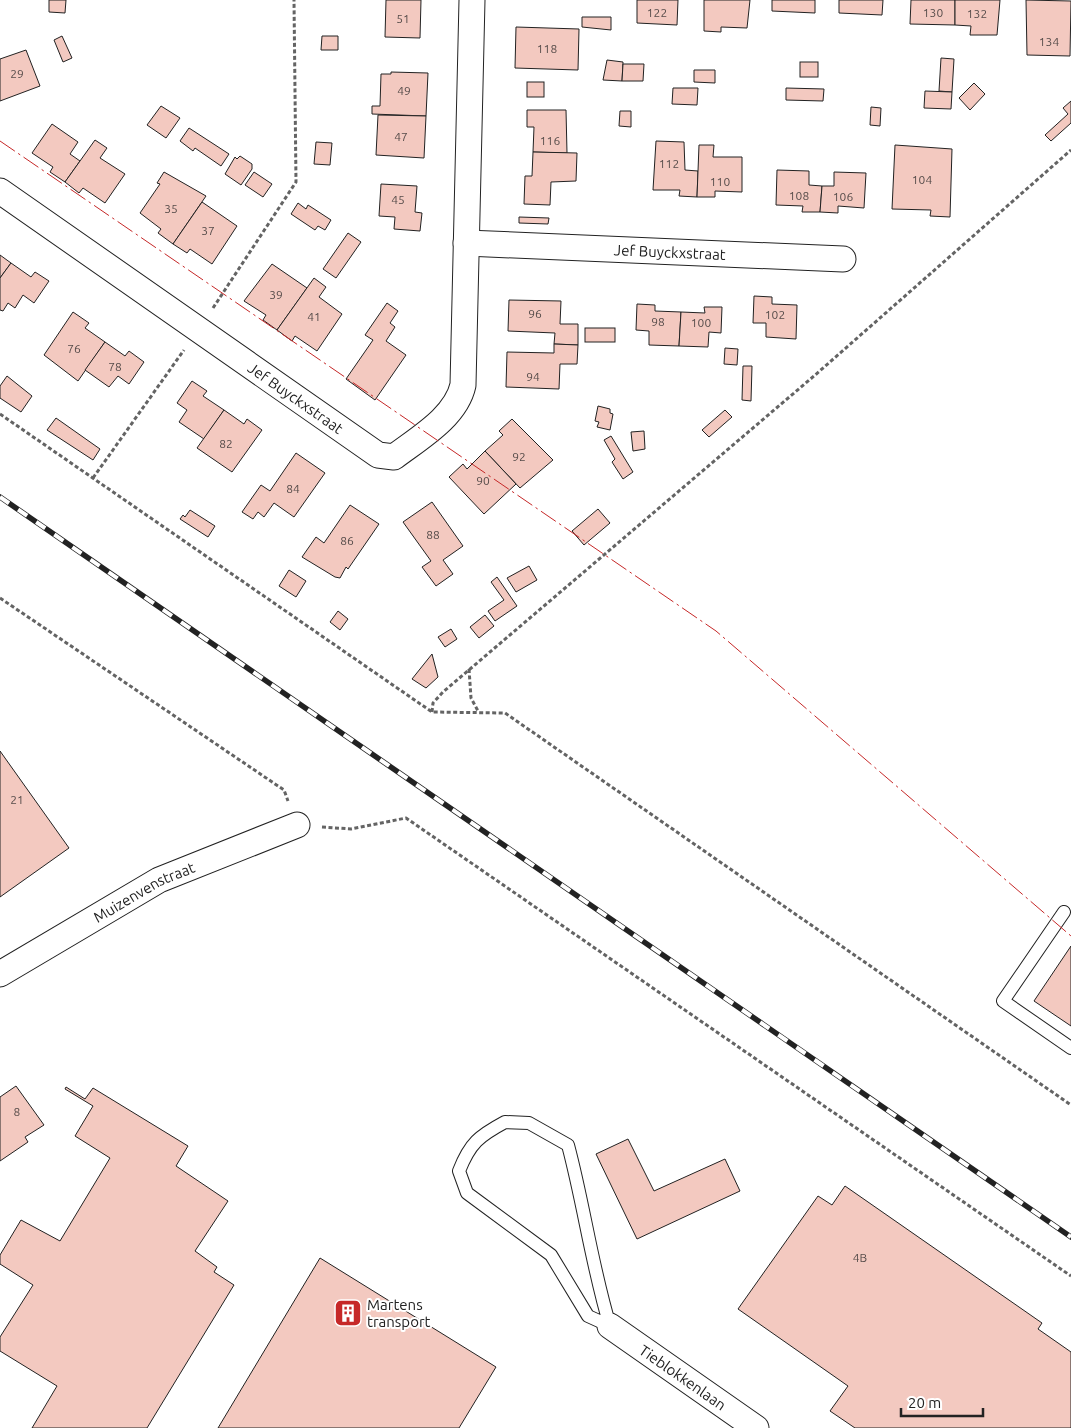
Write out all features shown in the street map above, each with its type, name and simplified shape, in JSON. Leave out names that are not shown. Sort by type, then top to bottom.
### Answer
[{"type":"street","name":"Jef Buyckxstraat","points":[[0,191],[378,455],[394,457],[446,416],[460,398],[463,384],[472,0]]},
{"type":"street","name":"Jef Buyckxstraat","points":[[466,243],[843,259]]},
{"type":"street","name":"Muizenvenstraat","points":[[0,974],[159,880],[297,825]]},
{"type":"street","name":"Tieblokkenlaan","points":[[610,1326],[756,1428]]},
{"type":"lane","points":[[1064,912],[1003,1002],[1071,1048]]},
{"type":"lane","points":[[505,1122],[530,1123],[568,1145],[583,1203],[598,1286],[610,1326],[588,1316],[551,1255],[467,1193],[459,1171],[468,1149],[486,1132],[505,1122]]},
{"type":"path","points":[[92,478],[199,330],[296,182],[294,0]]},
{"type":"path","points":[[432,712],[433,703],[469,669],[814,376],[1071,150]]},
{"type":"path","points":[[0,414],[432,712],[479,711],[505,713],[1071,1105]]},
{"type":"path","points":[[0,598],[284,790],[297,825],[351,829],[406,818],[1071,1276]]},
{"type":"path","points":[[469,669],[471,698],[479,711]]},
{"type":"building","points":[[49,0],[66,0],[65,13],[49,12]]},
{"type":"building","points":[[386,0],[421,0],[420,38],[385,37]]},
{"type":"building","points":[[637,0],[678,0],[677,25],[637,23]]},
{"type":"building","points":[[704,0],[750,0],[747,28],[721,27],[721,32],[704,31]]},
{"type":"building","points":[[772,0],[815,0],[815,13],[772,11]]},
{"type":"building","points":[[839,0],[883,0],[882,15],[839,13]]},
{"type":"building","points":[[911,0],[955,0],[955,25],[910,24]]},
{"type":"building","points":[[955,0],[1000,0],[997,35],[970,35],[971,26],[955,25]]},
{"type":"building","points":[[1026,0],[1071,1],[1070,56],[1027,55]]},
{"type":"building","points":[[582,17],[611,17],[611,30],[582,27]]},
{"type":"building","points":[[516,27],[579,29],[578,70],[515,68]]},
{"type":"building","points":[[62,36],[72,58],[63,62],[54,40]]},
{"type":"building","points":[[322,36],[338,36],[338,50],[321,50]]},
{"type":"building","points":[[26,50],[40,86],[0,101],[0,59]]},
{"type":"building","points":[[941,58],[954,59],[952,92],[939,91]]},
{"type":"building","points":[[607,60],[623,62],[622,81],[603,80]]},
{"type":"building","points":[[800,62],[818,62],[818,77],[800,77]]},
{"type":"building","points":[[623,64],[644,64],[643,81],[622,81]]},
{"type":"building","points":[[694,70],[715,70],[715,83],[694,82]]},
{"type":"building","points":[[391,72],[428,73],[426,116],[372,114],[372,106],[380,106],[381,74],[391,74]]},
{"type":"building","points":[[527,82],[544,82],[544,97],[527,97]]},
{"type":"building","points":[[974,83],[985,94],[970,110],[959,98]]},
{"type":"building","points":[[673,88],[698,88],[697,105],[672,104]]},
{"type":"building","points":[[786,88],[824,89],[823,101],[786,100]]},
{"type":"building","points":[[925,91],[952,92],[951,109],[924,108]]},
{"type":"building","points":[[1071,101],[1071,123],[1051,141],[1045,135],[1068,114],[1063,108]]},
{"type":"building","points":[[161,106],[180,118],[166,138],[147,125]]},
{"type":"building","points":[[871,107],[881,108],[880,126],[870,125]]},
{"type":"building","points":[[527,110],[566,110],[567,153],[533,152],[534,127],[527,127]]},
{"type":"building","points":[[620,111],[631,111],[631,127],[619,126]]},
{"type":"building","points":[[378,115],[426,116],[424,158],[376,155]]},
{"type":"building","points":[[52,124],[78,142],[70,154],[80,161],[65,182],[50,172],[53,167],[32,153]]},
{"type":"building","points":[[189,128],[229,154],[221,166],[195,148],[193,151],[180,141]]},
{"type":"building","points":[[95,140],[107,148],[100,158],[125,174],[105,203],[83,188],[79,193],[65,182]]},
{"type":"building","points":[[656,141],[684,142],[685,170],[698,171],[697,197],[679,196],[680,190],[653,190]]},
{"type":"building","points":[[316,142],[332,143],[330,165],[314,164]]},
{"type":"building","points":[[699,145],[714,145],[713,157],[742,157],[742,192],[715,191],[715,197],[697,197]]},
{"type":"building","points":[[895,145],[952,149],[950,217],[930,216],[931,210],[892,209]]},
{"type":"building","points":[[533,152],[577,153],[576,181],[551,182],[550,205],[524,204],[525,176],[532,176]]},
{"type":"building","points":[[240,156],[252,164],[252,169],[241,185],[225,174],[235,157],[237,159]]},
{"type":"building","points":[[777,170],[809,171],[809,185],[822,186],[820,212],[802,212],[803,206],[776,205]]},
{"type":"building","points":[[164,172],[206,196],[173,244],[158,233],[161,229],[140,213],[160,184],[157,183]]},
{"type":"building","points":[[254,172],[272,184],[263,197],[245,185]]},
{"type":"building","points":[[834,172],[866,173],[864,208],[838,206],[838,213],[820,212],[822,186],[834,186]]},
{"type":"building","points":[[381,184],[417,186],[415,212],[422,213],[420,231],[394,229],[395,217],[379,216]]},
{"type":"building","points":[[202,202],[237,226],[212,264],[190,249],[187,253],[173,244]]},
{"type":"building","points":[[298,203],[306,209],[308,205],[331,220],[325,230],[318,226],[315,230],[291,214]]},
{"type":"building","points":[[519,217],[549,218],[548,224],[519,223]]},
{"type":"building","points":[[348,233],[361,242],[336,278],[323,269]]},
{"type":"building","points":[[0,255],[11,263],[0,278]]},
{"type":"building","points":[[11,263],[31,277],[35,272],[49,281],[34,303],[23,295],[15,308],[8,303],[3,311],[0,310],[0,278]]},
{"type":"building","points":[[272,264],[307,288],[277,330],[263,320],[266,315],[244,301]]},
{"type":"building","points":[[314,278],[326,287],[319,297],[342,314],[317,351],[295,336],[292,341],[277,330]]},
{"type":"building","points":[[754,296],[772,297],[772,304],[797,305],[796,339],[766,337],[766,323],[753,323]]},
{"type":"building","points":[[509,300],[561,301],[560,324],[578,324],[578,345],[554,344],[555,333],[508,331]]},
{"type":"building","points":[[387,303],[398,311],[390,323],[395,327],[386,341],[406,355],[375,400],[346,379],[373,340],[365,335]]},
{"type":"building","points":[[637,304],[655,305],[655,311],[681,312],[679,346],[649,345],[649,331],[636,330]]},
{"type":"building","points":[[704,307],[722,307],[721,333],[709,332],[708,347],[679,346],[681,312],[705,313]]},
{"type":"building","points":[[73,312],[89,323],[85,328],[105,342],[78,381],[44,355]]},
{"type":"building","points":[[585,328],[615,328],[615,342],[585,342]]},
{"type":"building","points":[[105,342],[125,356],[129,351],[144,362],[129,384],[118,376],[109,387],[85,370]]},
{"type":"building","points":[[554,344],[578,345],[577,364],[560,364],[559,389],[506,387],[507,352],[554,353]]},
{"type":"building","points":[[725,348],[738,349],[737,365],[724,364]]},
{"type":"building","points":[[743,366],[752,366],[751,401],[742,400]]},
{"type":"building","points":[[7,376],[32,396],[21,412],[0,398],[0,386]]},
{"type":"building","points":[[192,381],[207,391],[203,396],[224,410],[204,439],[179,422],[187,410],[177,403]]},
{"type":"building","points":[[598,406],[610,409],[610,413],[613,414],[610,430],[597,427],[599,422],[595,421]]},
{"type":"building","points":[[224,410],[244,424],[247,419],[262,430],[232,472],[197,448]]},
{"type":"building","points":[[725,410],[732,417],[709,437],[702,430]]},
{"type":"building","points":[[56,418],[100,449],[93,460],[47,430]]},
{"type":"building","points":[[512,419],[553,460],[520,488],[485,451],[503,435],[499,431]]},
{"type":"building","points":[[644,431],[645,449],[633,451],[631,432]]},
{"type":"building","points":[[611,436],[633,472],[623,479],[612,462],[615,459],[604,440]]},
{"type":"building","points":[[485,451],[516,484],[484,514],[449,477],[463,464],[467,469]]},
{"type":"building","points":[[296,453],[325,473],[294,517],[274,503],[264,517],[258,512],[253,519],[242,512],[261,485],[270,491]]},
{"type":"building","points":[[432,502],[463,546],[443,560],[453,574],[436,586],[422,567],[431,561],[403,522]]},
{"type":"building","points":[[350,505],[379,524],[348,569],[346,567],[340,578],[335,577],[302,557],[316,537],[324,543]]},
{"type":"building","points":[[598,509],[610,523],[584,545],[572,531]]},
{"type":"building","points":[[190,510],[215,526],[208,537],[180,519],[183,515],[185,517]]},
{"type":"building","points":[[529,566],[537,580],[516,592],[507,578]]},
{"type":"building","points":[[289,570],[306,581],[296,597],[279,586]]},
{"type":"building","points":[[497,577],[517,606],[495,621],[488,611],[504,600],[491,582]]},
{"type":"building","points":[[338,611],[348,619],[340,630],[330,622]]},
{"type":"building","points":[[485,615],[494,626],[479,638],[470,627]]},
{"type":"building","points":[[451,629],[457,639],[445,647],[438,637]]},
{"type":"building","points":[[432,654],[438,677],[426,688],[412,679]]},
{"type":"building","points":[[0,751],[69,848],[0,897]]},
{"type":"building","points":[[1071,946],[1071,1026],[1034,1001]]},
{"type":"building","points":[[16,1086],[44,1125],[25,1137],[28,1142],[0,1161],[0,1097]]},
{"type":"building","points":[[66,1087],[85,1099],[93,1088],[188,1146],[176,1166],[228,1201],[195,1251],[217,1267],[214,1272],[234,1285],[147,1428],[32,1428],[57,1386],[0,1351],[0,1337],[33,1285],[0,1264],[0,1255],[21,1220],[60,1241],[110,1158],[75,1136],[93,1106],[65,1089]]},
{"type":"building","points":[[628,1139],[654,1191],[725,1159],[740,1191],[637,1239],[596,1154]]},
{"type":"building","points":[[845,1186],[1042,1323],[1038,1329],[1071,1352],[1071,1428],[855,1428],[830,1411],[848,1386],[738,1309],[818,1196],[832,1205]]},
{"type":"building","name":"Martens transport","points":[[320,1258],[496,1367],[459,1428],[218,1428]]},
{"type":"railway","points":[[0,497],[1071,1237]]},
{"type":"power","points":[[0,141],[716,631],[1071,936]]},
{"type":"place","name":"Martens transport","points":[[348,1313]]}]
